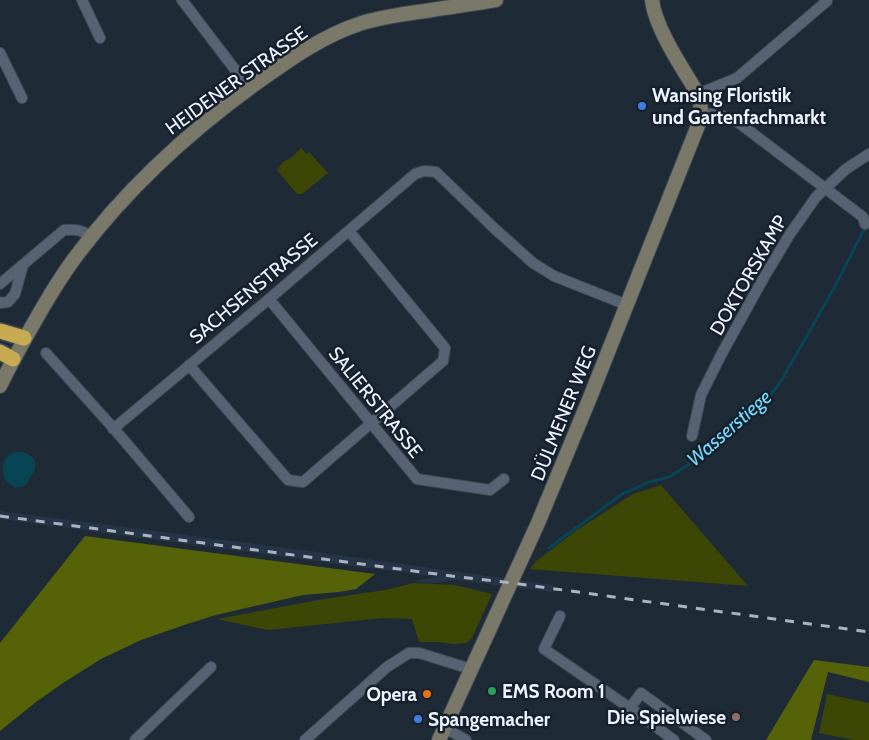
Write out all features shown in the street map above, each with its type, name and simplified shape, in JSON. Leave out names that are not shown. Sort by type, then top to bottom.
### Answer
[{"type":"highway","points":[[0,331],[24,338]]},
{"type":"street","points":[[82,0],[100,38]]},
{"type":"street","points":[[182,0],[249,88]]},
{"type":"street","name":"HEIDENER STRASSE","points":[[0,386],[6,355],[24,338],[73,260],[125,197],[153,168],[206,120],[307,48],[327,37],[359,24],[396,15],[496,0]]},
{"type":"street","name":"DÜLMENER WEG","points":[[442,734],[538,523],[627,306],[702,114],[698,94],[663,34],[652,5],[652,0]]},
{"type":"street","points":[[698,94],[737,78],[827,1]]},
{"type":"street","points":[[0,53],[22,98]]},
{"type":"street","points":[[702,114],[724,115],[739,123],[863,217],[865,224]]},
{"type":"street","name":"DOKTORSKAMP","points":[[692,436],[701,395],[763,279],[790,234],[816,197],[846,169],[869,154]]},
{"type":"street","name":"SACHSENSTRASSE","points":[[113,429],[415,174],[424,170],[436,172],[495,229],[533,262],[554,276],[627,306]]},
{"type":"street","points":[[0,284],[64,230],[76,229],[92,236]]},
{"type":"street","points":[[189,365],[288,480],[303,482],[444,362],[445,348],[348,231]]},
{"type":"street","points":[[0,302],[8,302],[15,294],[23,265]]},
{"type":"street","name":"SALIERSTRASSE","points":[[269,299],[417,479],[490,490],[504,479]]},
{"type":"street","points":[[46,353],[189,517]]},
{"type":"street","points":[[560,616],[544,649],[674,740]]},
{"type":"street","points":[[305,740],[388,667],[408,653],[418,653],[471,669]]},
{"type":"street","points":[[135,740],[211,667]]},
{"type":"street","points":[[630,708],[641,693],[706,740]]},
{"type":"street","points":[[442,734],[466,740]]},
{"type":"shaded area","points":[[15,452],[26,453],[31,456],[35,464],[29,481],[24,486],[16,488],[6,481],[3,468],[6,457]]},
{"type":"shaded area","points":[[0,511],[553,585],[552,592],[456,580],[429,584],[413,581],[437,577],[0,519]]},
{"type":"green space","points":[[301,148],[306,154],[309,152],[328,173],[302,194],[297,194],[277,170],[283,162],[291,158]]},
{"type":"green space","points":[[661,485],[748,586],[530,569],[536,561],[577,530],[633,494]]},
{"type":"green space","points":[[85,536],[375,574],[356,589],[303,595],[216,615],[141,640],[101,659],[63,683],[0,731],[0,643]]},
{"type":"green space","points":[[414,583],[455,585],[492,594],[472,638],[466,643],[453,644],[419,642],[412,619],[382,618],[268,630],[217,619],[324,599],[385,590]]},
{"type":"green space","points":[[814,660],[869,667],[869,682],[828,672],[811,740],[766,740]]},
{"type":"green space","points":[[827,694],[869,703],[869,740],[853,740],[819,733]]},
{"type":"waterway","name":"Wasserstiege","points":[[549,548],[622,494],[647,483],[671,476],[685,467],[734,424],[767,399],[784,376],[833,290],[862,233],[868,227]]},
{"type":"railway","points":[[0,516],[869,632]]},
{"type":"place","name":"Wansing Floristik und Gartenfachmarkt","points":[[642,106]]},
{"type":"place","name":"EMS Room 1","points":[[492,691]]},
{"type":"place","name":"Opera","points":[[427,694]]},
{"type":"place","name":"Die Spielwiese","points":[[736,717]]},
{"type":"place","name":"Spangemacher","points":[[418,719]]}]
